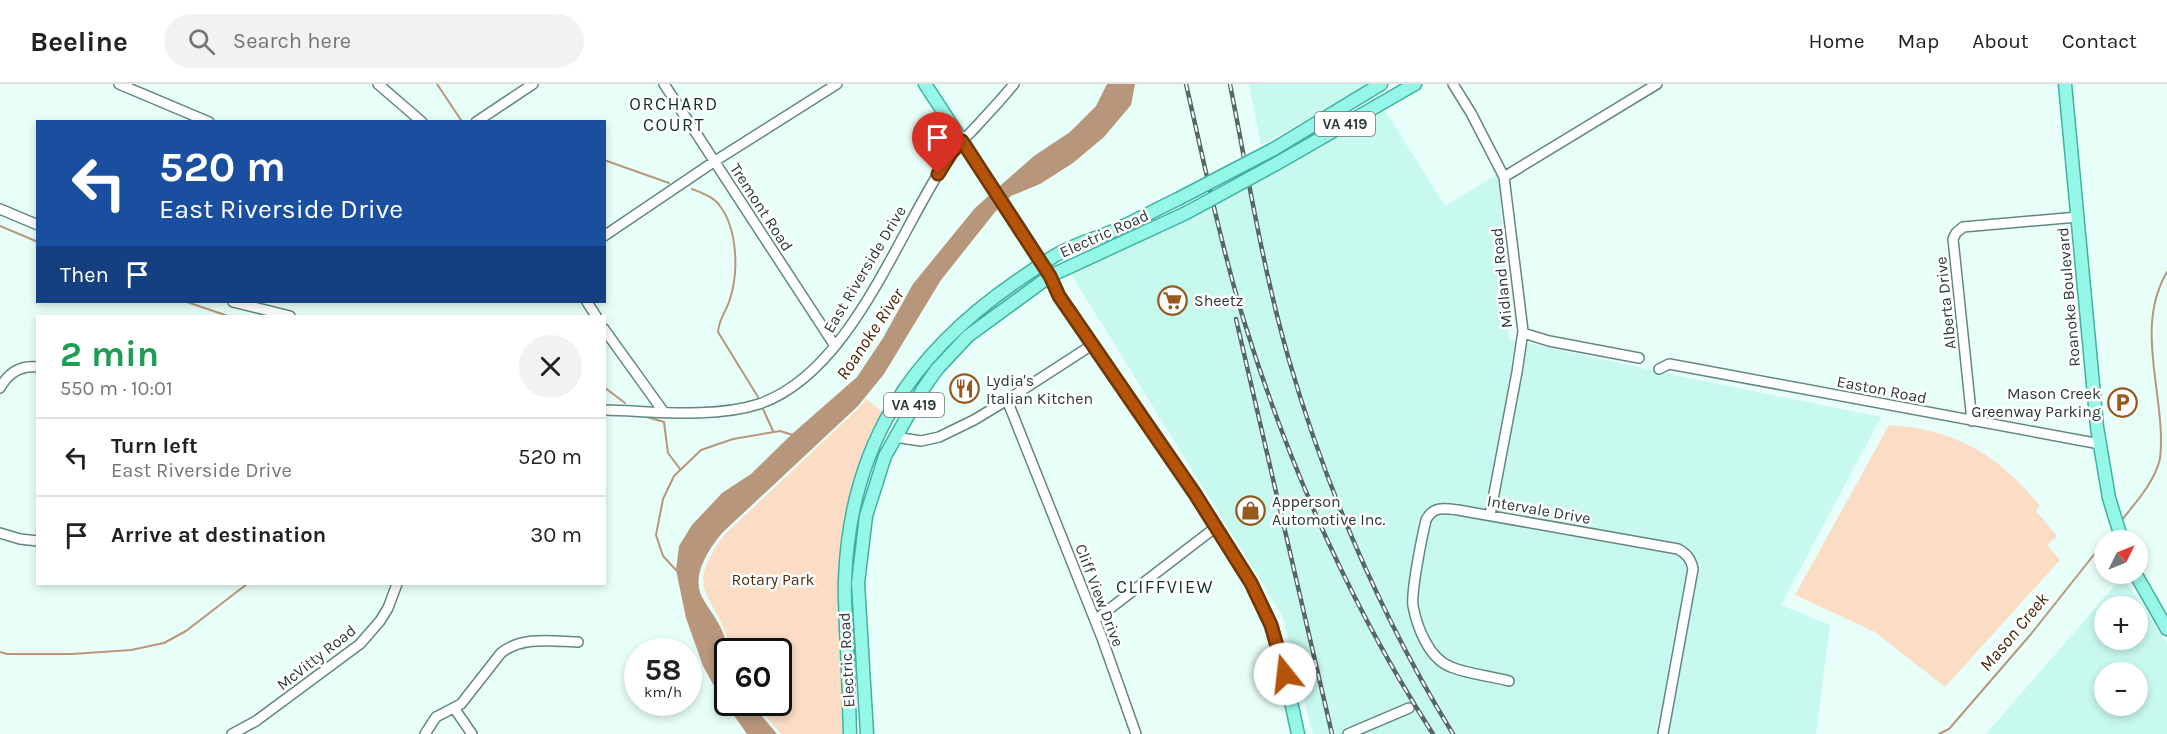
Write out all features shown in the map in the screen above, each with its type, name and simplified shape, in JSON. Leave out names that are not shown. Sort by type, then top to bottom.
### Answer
[{"type":"main road","points":[[925,84],[1050,276],[1059,296],[1195,494],[1251,583],[1271,625],[1285,674],[1298,734]]},
{"type":"main road","name":"Electric Road","points":[[850,734],[845,582],[852,510],[871,453],[893,404],[938,346],[996,296],[1060,253],[1114,231],[1272,150],[1382,84]]},
{"type":"main road","name":"Electric Road","points":[[867,734],[858,583],[866,516],[885,456],[923,389],[948,357],[983,324],[1050,276],[1186,213],[1414,84]]},
{"type":"main road","name":"Roanoke Boulevard","points":[[2065,84],[2100,444],[2104,476],[2118,530]]},
{"type":"main road","points":[[2141,584],[2167,629]]},
{"type":"street","points":[[121,85],[134,84]]},
{"type":"street","points":[[378,84],[420,120]]},
{"type":"street","points":[[479,120],[533,84]]},
{"type":"street","name":"Tremont Road","points":[[664,84],[835,346]]},
{"type":"street","points":[[606,235],[715,161],[837,84]]},
{"type":"street","name":"East Riverside Drive","points":[[663,411],[719,411],[758,404],[779,395],[799,382],[835,346],[874,287],[951,153],[1014,84]]},
{"type":"street","name":"Midland Road","points":[[1453,84],[1471,113],[1503,177],[1523,333],[1490,516]]},
{"type":"street","points":[[1503,177],[1658,84]]},
{"type":"street","points":[[121,85],[204,120]]},
{"type":"street","points":[[0,209],[36,224]]},
{"type":"street","name":"Alberta Drive","points":[[1972,421],[1953,239],[1956,233],[1963,227],[2078,217]]},
{"type":"street","points":[[237,303],[286,315]]},
{"type":"street","points":[[606,332],[663,411]]},
{"type":"street","points":[[1523,333],[1549,341],[1639,358]]},
{"type":"street","points":[[895,437],[930,440],[974,420],[1092,345]]},
{"type":"street","name":"Easton Road","points":[[1659,369],[1669,364],[2100,444]]},
{"type":"street","points":[[0,388],[16,370],[36,367]]},
{"type":"street","name":"Cliff View Drive","points":[[1007,400],[1095,620],[1136,734]]},
{"type":"street","points":[[606,410],[663,411]]},
{"type":"street","name":"Intervale Drive","points":[[1509,681],[1450,667],[1440,660],[1427,644],[1418,625],[1413,604],[1425,523],[1429,515],[1437,509],[1443,508],[1678,549],[1689,558],[1693,569],[1663,734]]},
{"type":"street","points":[[1095,620],[1216,527]]},
{"type":"street","points":[[0,533],[36,541]]},
{"type":"street","name":"McVitty Road","points":[[232,734],[256,721],[360,644],[380,621],[391,602],[397,585]]},
{"type":"street","points":[[425,734],[436,717],[461,704],[501,653],[508,648],[528,642],[578,642]]},
{"type":"street","points":[[454,708],[472,734]]},
{"type":"street","points":[[1348,734],[1409,708]]},
{"type":"shaded area","points":[[1107,84],[1135,84],[1131,105],[1104,137],[1073,163],[1040,184],[1011,196],[995,212],[941,280],[884,374],[858,406],[722,533],[707,554],[700,571],[699,589],[725,638],[714,638],[714,686],[702,663],[702,638],[693,638],[686,618],[676,570],[679,546],[692,525],[722,493],[751,474],[792,434],[857,377],[883,338],[913,284],[975,208],[1034,156],[1070,132],[1096,106]]},
{"type":"shaded area","points":[[1249,84],[1371,84],[1261,145]]},
{"type":"shaded area","points":[[1381,104],[1445,206],[1499,173],[1509,339],[1881,417],[1781,605],[1830,625],[1816,734],[1313,734],[1282,615],[1069,271],[1263,179]]},
{"type":"shaded area","points":[[2116,584],[2128,584],[2136,596],[2106,596]]},
{"type":"shaded area","points":[[2094,609],[2094,650],[2148,650],[2148,615],[2167,644],[2167,734],[1986,734]]},
{"type":"shaded area","points":[[734,716],[762,716],[777,734],[747,734]]},
{"type":"green space","name":"Rotary Park","points":[[866,399],[883,412],[869,441],[851,493],[841,552],[843,734],[781,734],[766,716],[792,716],[792,638],[727,638],[706,595],[703,584],[704,571],[724,535]]},
{"type":"green space","points":[[1889,425],[1935,432],[1974,448],[1992,459],[2008,472],[2040,506],[2036,511],[2057,536],[2047,545],[2060,560],[1945,687],[1875,632],[1795,595]]},
{"type":"waterway","points":[[437,84],[461,120]]},
{"type":"waterway","points":[[606,161],[669,183]]},
{"type":"waterway","points":[[692,189],[714,200],[726,216],[730,227],[735,252],[734,279],[729,302],[718,332],[758,397]]},
{"type":"waterway","points":[[0,226],[36,241]]},
{"type":"waterway","points":[[2121,521],[2149,484],[2160,459],[2161,436],[2152,340],[2157,294],[2167,272]]},
{"type":"waterway","points":[[190,303],[225,315]]},
{"type":"waterway","points":[[606,389],[625,403]]},
{"type":"waterway","points":[[763,409],[773,431]]},
{"type":"waterway","points":[[643,416],[664,422],[668,453],[680,469]]},
{"type":"waterway","points":[[679,571],[663,556],[656,535],[663,499],[674,476],[701,450],[733,439],[780,431],[793,435]]},
{"type":"waterway","name":"Mason Creek","points":[[1939,734],[1949,729],[2031,634],[2094,555]]},
{"type":"waterway","points":[[0,652],[7,654],[72,654],[131,650],[164,643],[186,631],[246,585]]},
{"type":"railway","points":[[1186,84],[1235,289],[1280,426],[1301,480],[1348,584],[1403,685],[1433,734]]},
{"type":"railway","points":[[1230,84],[1271,292],[1304,409],[1339,505],[1380,599],[1427,690],[1453,734]]},
{"type":"railway","points":[[1236,319],[1332,734]]},
{"type":"place","name":"Sheetz","points":[[1173,300]]},
{"type":"place","name":"Lydia's Italian Kitchen","points":[[965,389]]},
{"type":"place","name":"Mason Creek Greenway Parking","points":[[2122,402]]},
{"type":"place","name":"Apperson Automotive Inc.","points":[[1251,510]]},
{"type":"district","name":"ORCHARD COURT","points":[[674,114]]},
{"type":"district","name":"CLIFFVIEW","points":[[1165,587]]},
{"type":"route","points":[[938,174],[951,153],[962,141],[1050,276],[1059,296],[1195,494],[1251,583],[1271,625],[1285,674]]},
{"type":"water label","name":"Roanoke River","points":[[870,334]]}]
